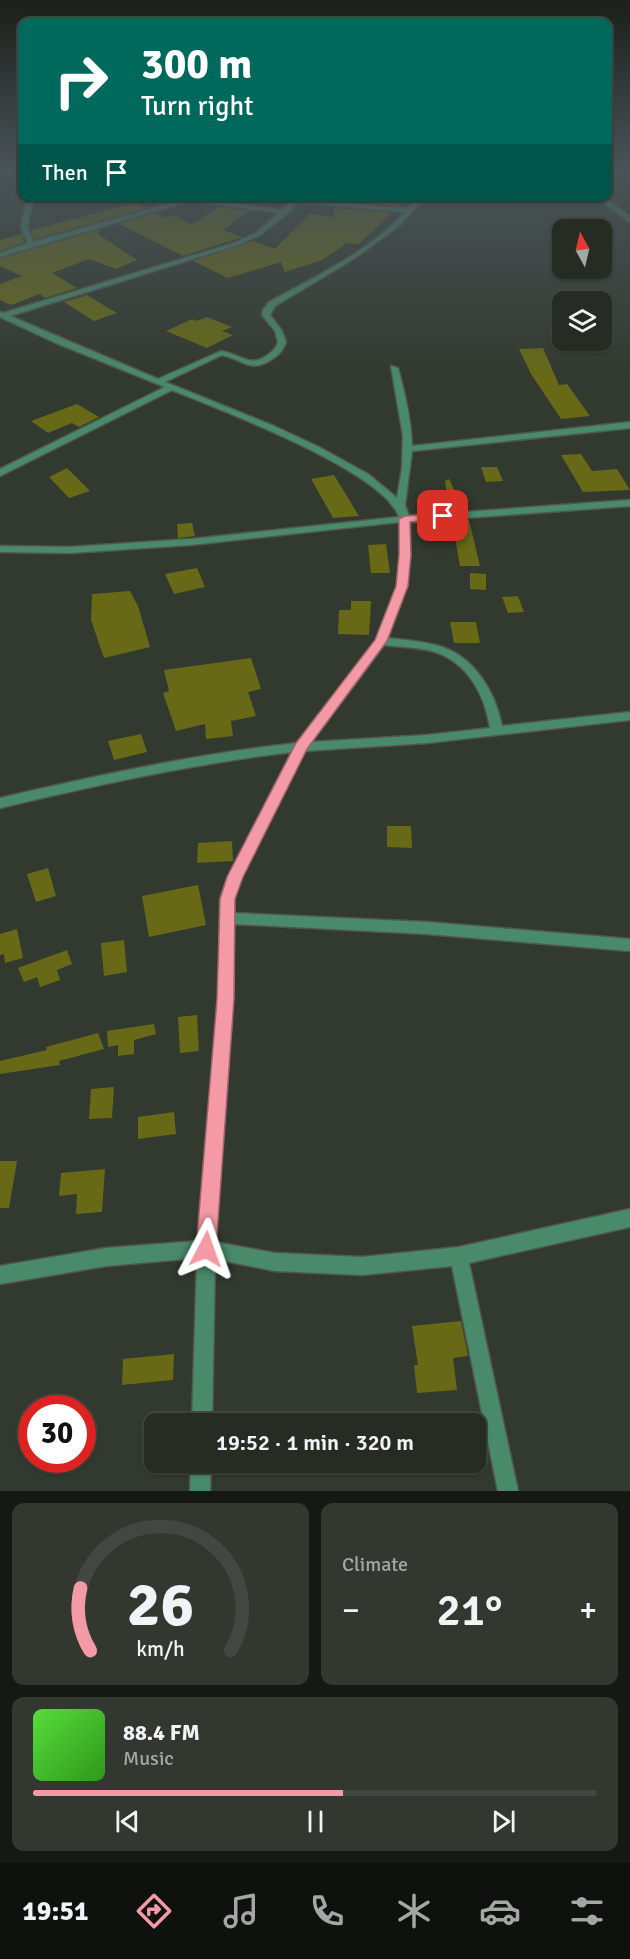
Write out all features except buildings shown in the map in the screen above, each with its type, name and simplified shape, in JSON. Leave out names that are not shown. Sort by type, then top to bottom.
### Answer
[{"type":"street","points":[[2,315],[236,244],[250,238]]},
{"type":"street","points":[[160,381],[221,352],[253,364],[262,362],[275,354],[282,348],[283,340],[266,315],[272,304],[350,259],[380,238]]},
{"type":"street","points":[[2,315],[316,449],[364,477],[400,505]]},
{"type":"street","points":[[202,1413],[206,1249],[226,999],[228,899],[235,877],[301,747],[381,641],[402,586],[405,519],[400,505],[409,449],[405,407],[394,368]]},
{"type":"street","points":[[0,473],[61,445],[172,387]]},
{"type":"street","points":[[409,449],[630,425]]},
{"type":"street","points":[[0,549],[70,550],[191,542],[405,519],[630,503]]},
{"type":"street","points":[[381,641],[439,649],[454,657],[484,689],[491,701],[497,731]]},
{"type":"street","points":[[0,803],[172,765],[301,747],[428,739],[630,716]]},
{"type":"street","points":[[226,918],[427,928],[630,945]]},
{"type":"street","points":[[0,1275],[106,1257],[206,1249],[275,1262],[362,1266],[459,1256],[630,1218]]},
{"type":"street","points":[[459,1256],[508,1491]]},
{"type":"street","points":[[200,1491],[201,1473]]},
{"type":"lane","points":[[28,245],[29,238]]},
{"type":"lane","points":[[0,255],[54,238]]},
{"type":"route","points":[[206,1249],[226,999],[226,918],[228,899],[235,877],[301,747],[381,641],[402,586],[405,519],[443,516]]}]
